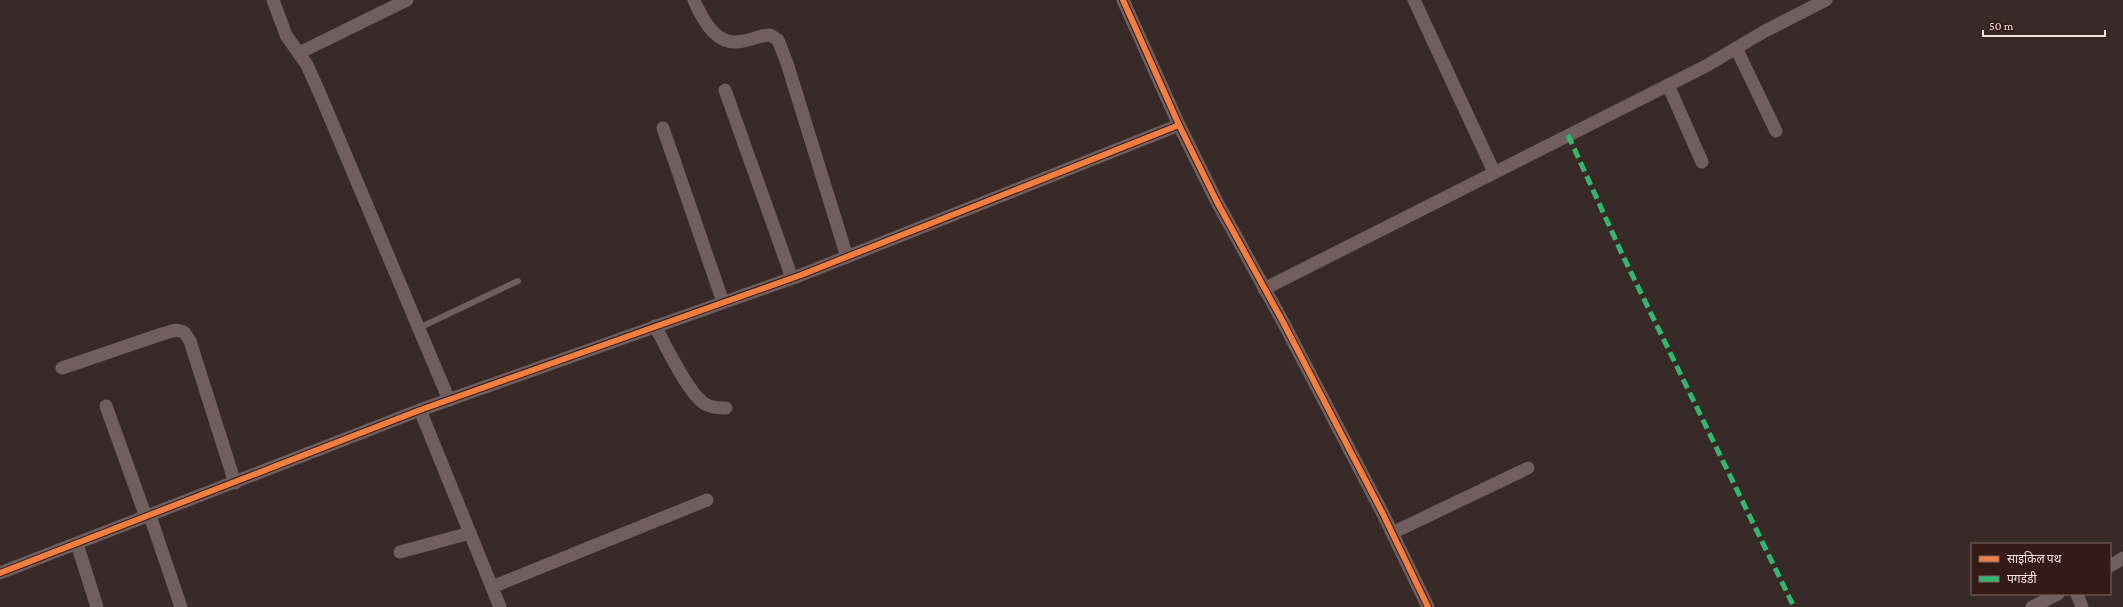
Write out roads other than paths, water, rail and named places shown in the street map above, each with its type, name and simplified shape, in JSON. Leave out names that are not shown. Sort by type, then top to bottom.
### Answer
[{"type":"street","points":[[273,0],[286,35],[307,65],[320,94],[449,400]]},
{"type":"street","points":[[299,53],[407,0]]},
{"type":"street","points":[[694,0],[705,21],[719,37],[736,42],[770,34],[778,40],[787,63],[846,256]]},
{"type":"street","points":[[1123,0],[1179,125],[1217,202],[1264,288],[1392,533],[1428,607]]},
{"type":"street","points":[[1414,0],[1494,172]]},
{"type":"street","points":[[1264,288],[1668,85],[1826,0]]},
{"type":"street","points":[[1736,48],[1776,131]]},
{"type":"street","points":[[1668,85],[1702,162]]},
{"type":"street","points":[[725,90],[792,278]]},
{"type":"street","points":[[0,573],[420,410],[792,278],[1179,125]]},
{"type":"street","points":[[663,128],[723,302]]},
{"type":"street","points":[[655,326],[682,375],[700,400],[707,405],[726,408]]},
{"type":"street","points":[[62,368],[162,334],[176,330],[184,332],[190,341],[235,483]]},
{"type":"street","points":[[106,406],[181,607]]},
{"type":"street","points":[[420,410],[500,607]]},
{"type":"street","points":[[1392,533],[1528,468]]},
{"type":"street","points":[[492,588],[707,500]]},
{"type":"street","points":[[400,552],[470,533]]},
{"type":"street","points":[[76,544],[97,607]]},
{"type":"street","points":[[2111,565],[2123,558]]},
{"type":"street","points":[[2032,607],[2056,595]]},
{"type":"street","points":[[2077,595],[2082,607]]},
{"type":"lane","points":[[419,328],[518,282]]}]
